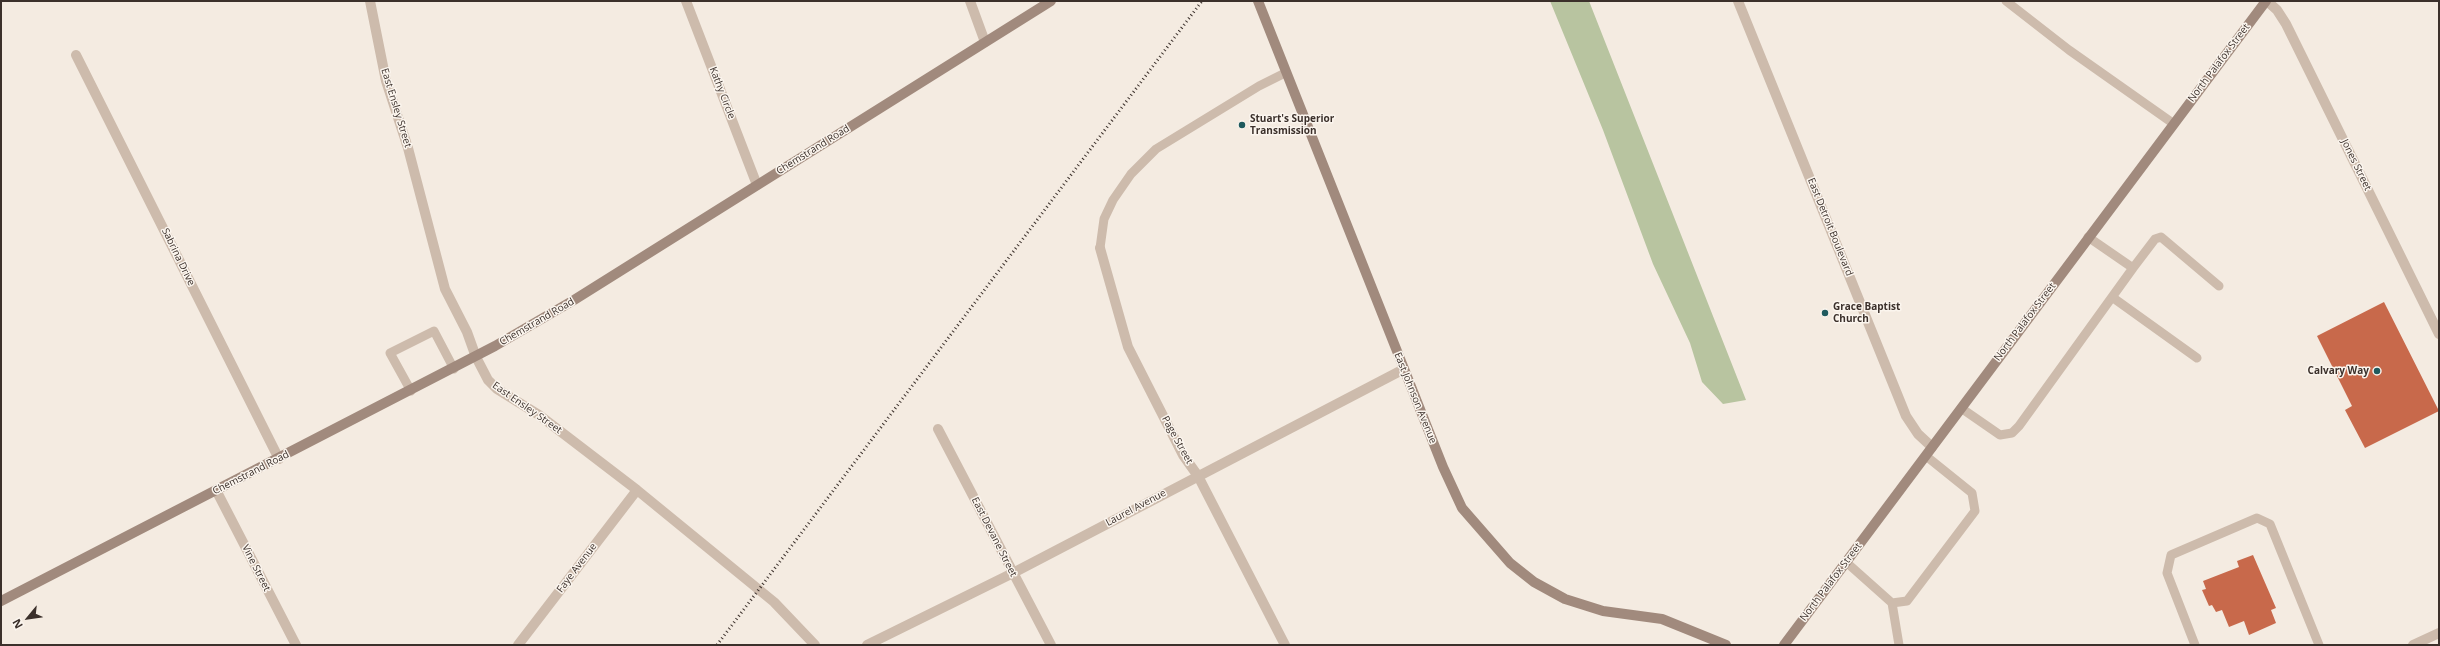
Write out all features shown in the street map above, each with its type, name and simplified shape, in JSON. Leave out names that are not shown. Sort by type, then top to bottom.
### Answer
[{"type":"main road","name":"Chemstrand Road","points":[[1,601],[476,357],[574,300],[1050,1]]},
{"type":"main road","name":"East Johnson Avenue","points":[[1258,1],[1285,73],[1447,477],[1462,508],[1510,563],[1534,582],[1565,599],[1603,611],[1662,619],[1726,645]]},
{"type":"main road","name":"North Palafox Street","points":[[1784,645],[2088,237],[2267,1]]},
{"type":"street","name":"East Ensley Street","points":[[370,1],[386,81],[408,148],[445,289],[467,332],[476,357],[488,380],[497,389],[539,415],[637,490],[774,602],[815,645]]},
{"type":"street","name":"Kathy Circle","points":[[686,1],[757,185]]},
{"type":"street","points":[[970,1],[985,42]]},
{"type":"street","name":"East Detroit Boulevard","points":[[1738,1],[1906,416],[1918,434],[1932,447]]},
{"type":"street","name":"Jones Street","points":[[2267,1],[2277,10],[2286,24],[2439,334]]},
{"type":"street","name":"Sabrina Drive","points":[[76,55],[279,458]]},
{"type":"street","name":"Page Street","points":[[1100,248],[1128,347],[1183,455],[1198,476],[1285,645]]},
{"type":"street","name":"Laurel Avenue","points":[[867,645],[1013,573],[1404,369]]},
{"type":"street","name":"East Devane Street","points":[[938,429],[1051,645]]},
{"type":"street","name":"Vine Street","points":[[216,490],[296,645]]},
{"type":"street","name":"Faye Avenue","points":[[518,645],[637,490]]},
{"type":"street","points":[[2413,645],[2439,633]]},
{"type":"lane","points":[[2011,2],[2069,50],[2174,124]]},
{"type":"lane","points":[[1100,248],[1104,219],[1113,200],[1131,174],[1156,149],[1285,73]]},
{"type":"lane","points":[[2088,237],[2133,268]]},
{"type":"lane","points":[[1961,408],[2000,435],[2012,433],[2152,242],[2161,237],[2219,286]]},
{"type":"lane","points":[[2112,297],[2197,358]]},
{"type":"lane","points":[[411,391],[390,353],[434,331],[454,369]]},
{"type":"lane","points":[[1892,603],[1907,601],[1975,510],[1972,493],[1926,456]]},
{"type":"lane","points":[[2195,645],[2167,573],[2171,555],[2257,518],[2270,524],[2319,645]]},
{"type":"lane","points":[[1846,562],[1892,603],[1899,645]]},
{"type":"green space","points":[[1550,1],[1589,1],[1746,400],[1723,404],[1702,382],[1690,343],[1653,264],[1603,130]]},
{"type":"building","name":"Calvary Way","points":[[2384,302],[2439,411],[2365,448],[2345,410],[2352,406],[2317,336]]},
{"type":"building","points":[[2253,555],[2276,608],[2271,610],[2276,623],[2249,635],[2244,621],[2229,627],[2222,610],[2216,612],[2212,605],[2209,606],[2202,590],[2206,589],[2203,581],[2239,567],[2237,561]]},
{"type":"railway","points":[[717,645],[1202,1]]},
{"type":"place","name":"Stuart's Superior Transmission","points":[[1242,125]]},
{"type":"place","name":"Grace Baptist Church","points":[[1825,313]]},
{"type":"place","name":"Calvary Way","points":[[2377,371]]}]
